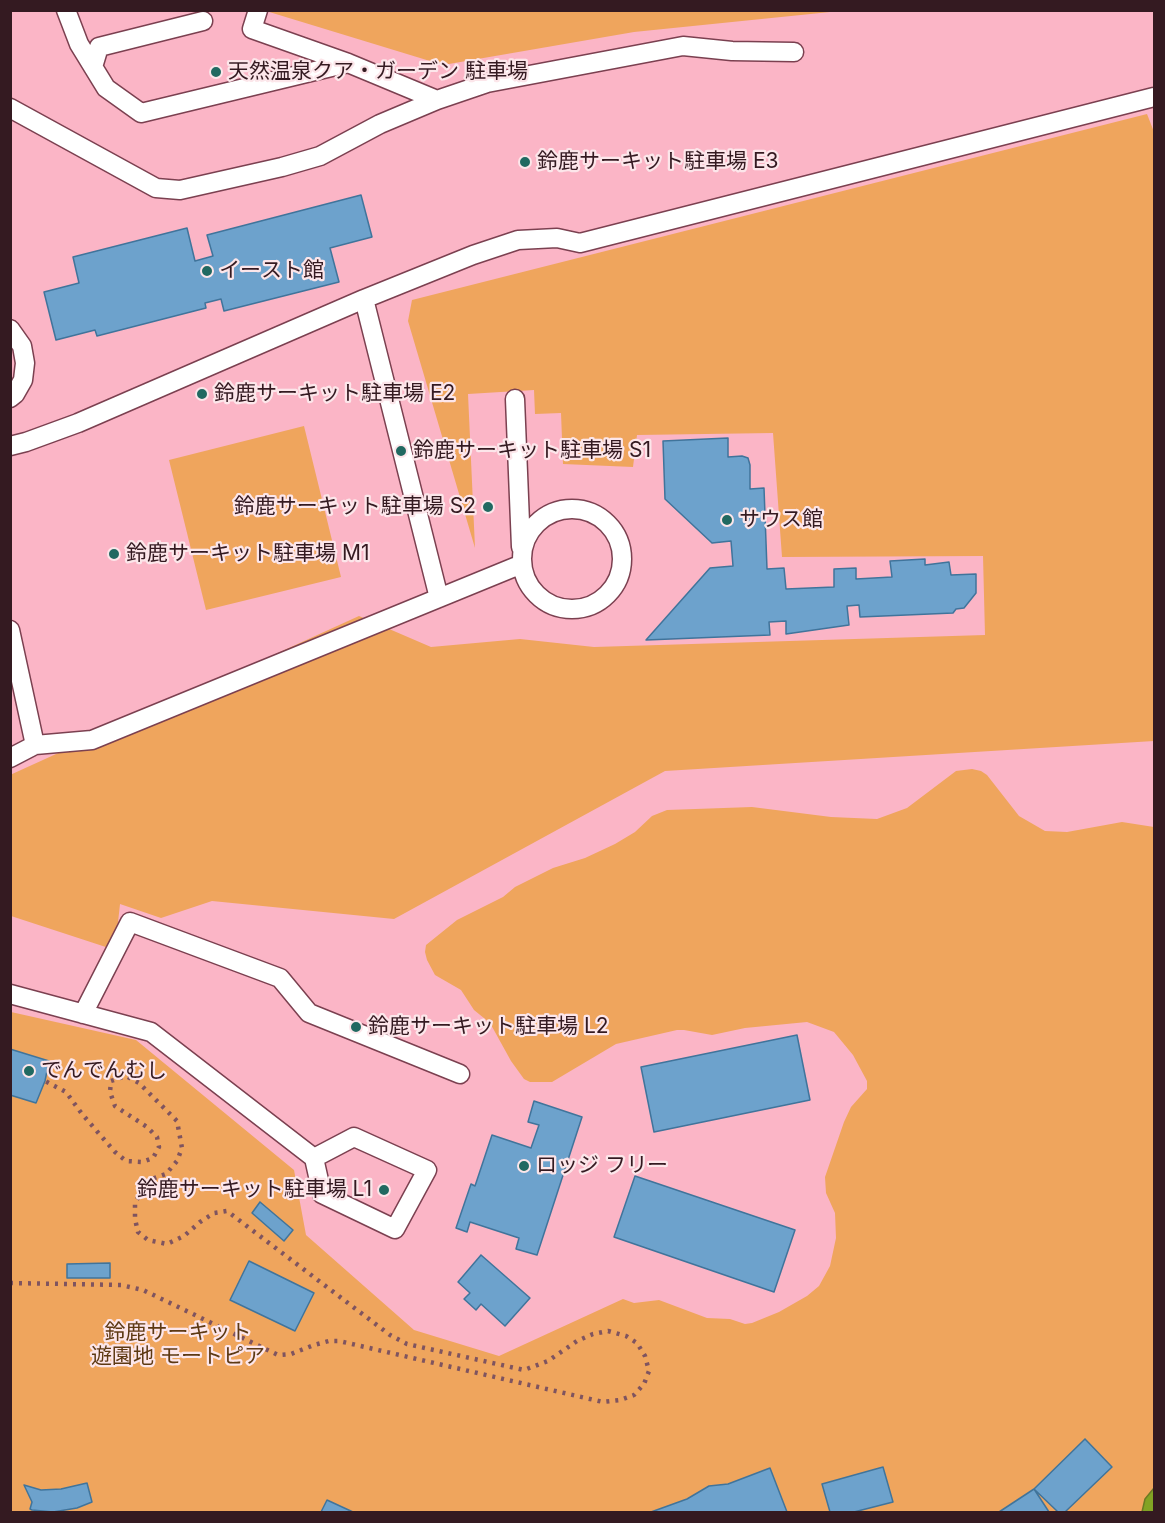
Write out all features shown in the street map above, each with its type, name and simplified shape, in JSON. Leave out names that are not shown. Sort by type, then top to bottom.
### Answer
[{"type":"lane","points":[[66,10],[79,44],[106,88],[141,113],[348,63]]},
{"type":"lane","points":[[258,10],[252,29],[348,63],[437,100]]},
{"type":"lane","points":[[93,67],[99,47],[203,21]]},
{"type":"lane","points":[[10,108],[156,188],[180,190],[320,156],[380,124],[487,82],[683,46],[732,51],[794,52]]},
{"type":"lane","points":[[10,446],[78,423],[364,299],[473,255],[518,240],[557,238],[580,243],[1155,97]]},
{"type":"lane","points":[[364,299],[439,598]]},
{"type":"lane","points":[[10,329],[22,346],[25,363],[23,380],[10,398]]},
{"type":"lane","points":[[515,399],[521,560],[529,587],[540,599],[554,607],[570,610],[586,608],[600,601],[612,590],[620,576],[623,559],[620,541],[611,527],[598,515],[581,509],[563,509],[547,515],[533,526],[525,541],[521,560]]},
{"type":"lane","points":[[10,758],[35,745],[92,741],[439,598],[521,560]]},
{"type":"lane","points":[[10,630],[35,745]]},
{"type":"lane","points":[[83,1014],[130,922],[280,978],[309,1013],[460,1074]]},
{"type":"lane","points":[[10,994],[151,1032],[314,1158],[322,1194],[395,1229],[427,1170],[354,1137],[314,1158]]},
{"type":"green space","points":[[266,11],[840,11],[634,32],[443,65]]},
{"type":"green space","points":[[1147,114],[1154,132],[1154,741],[665,771],[394,919],[212,901],[161,918],[120,904],[115,950],[11,916],[10,775],[359,616],[431,647],[520,639],[594,647],[985,635],[983,556],[782,557],[773,433],[637,435],[633,467],[563,464],[561,413],[535,414],[534,390],[468,394],[475,548],[408,321],[412,300]]},
{"type":"green space","points":[[304,426],[341,577],[206,610],[169,460]]},
{"type":"green space","name":"鈴鹿サーキット 遊園地 モートピア","points":[[972,769],[987,775],[1019,816],[1045,831],[1067,832],[1122,822],[1154,827],[1154,1512],[11,1512],[11,1012],[136,1040],[294,1170],[306,1235],[414,1330],[499,1356],[623,1299],[634,1303],[659,1300],[707,1318],[752,1323],[779,1312],[807,1296],[819,1286],[830,1266],[836,1238],[835,1213],[826,1193],[825,1177],[851,1107],[867,1089],[867,1081],[853,1055],[834,1032],[807,1022],[745,1028],[712,1035],[677,1030],[616,1044],[552,1082],[530,1082],[524,1079],[511,1061],[490,1023],[474,1010],[461,990],[435,975],[427,960],[426,945],[457,920],[503,897],[515,887],[553,868],[585,858],[615,844],[635,832],[652,816],[667,810],[752,807],[831,817],[877,819],[907,808],[956,771]]},
{"type":"shaded area","points":[[1154,1488],[1154,1512],[1142,1512],[1145,1499]]},
{"type":"building","name":"イースト館","points":[[361,195],[372,237],[330,248],[339,282],[224,311],[221,299],[205,303],[206,308],[97,336],[95,330],[56,340],[44,292],[79,283],[73,257],[187,228],[195,261],[213,256],[207,235]]},
{"type":"building","name":"サウス館","points":[[728,438],[728,457],[748,458],[750,489],[764,488],[767,569],[784,568],[786,589],[834,587],[834,569],[856,568],[856,579],[892,577],[890,561],[925,559],[925,565],[949,562],[951,575],[976,574],[976,593],[964,608],[956,609],[953,613],[860,617],[859,605],[847,606],[849,625],[786,634],[786,621],[769,622],[770,635],[646,640],[710,568],[733,566],[731,541],[712,543],[665,499],[663,441]]},
{"type":"building","points":[[797,1035],[810,1100],[654,1132],[641,1067]]},
{"type":"building","name":"でんでんむし","points":[[10,1049],[49,1061],[45,1081],[36,1103],[10,1095]]},
{"type":"building","name":"ロッジ フリー","points":[[534,1101],[582,1117],[537,1255],[516,1249],[519,1238],[470,1222],[467,1232],[456,1228],[471,1184],[475,1186],[492,1135],[531,1148],[539,1125],[528,1122]]},
{"type":"building","points":[[635,1176],[795,1230],[774,1292],[614,1237]]},
{"type":"building","points":[[260,1202],[293,1230],[284,1241],[252,1213]]},
{"type":"building","points":[[481,1255],[530,1298],[505,1326],[481,1304],[476,1310],[464,1299],[470,1293],[458,1282]]},
{"type":"building","points":[[249,1261],[314,1293],[295,1331],[230,1300]]},
{"type":"building","points":[[110,1263],[110,1278],[67,1278],[67,1264]]},
{"type":"building","points":[[1085,1439],[1112,1467],[1065,1512],[1058,1512],[1034,1489]]},
{"type":"building","points":[[883,1467],[893,1502],[854,1512],[830,1512],[822,1484]]},
{"type":"building","points":[[770,1468],[787,1512],[651,1512],[687,1499],[709,1486],[728,1484]]},
{"type":"building","points":[[87,1483],[92,1502],[77,1508],[53,1512],[30,1509],[32,1502],[24,1485],[41,1490],[61,1489]]},
{"type":"building","points":[[1034,1489],[1049,1512],[999,1512]]},
{"type":"building","points":[[327,1500],[353,1512],[321,1512]]},
{"type":"railway","points":[[10,1283],[121,1285],[143,1290],[278,1355],[291,1354],[329,1341],[339,1341],[603,1402],[634,1395],[644,1384],[649,1371],[645,1356],[637,1343],[626,1336],[608,1331],[577,1341],[548,1361],[524,1370],[407,1344],[390,1335],[227,1211],[214,1213],[184,1236],[167,1244],[148,1240],[138,1232],[135,1202],[152,1179],[166,1174],[177,1161],[182,1148],[177,1121],[139,1083],[126,1076],[111,1081],[110,1092],[115,1106],[147,1127],[157,1137],[159,1147],[153,1158],[142,1162],[126,1161],[115,1152],[66,1092],[45,1081]]},
{"type":"place","name":"天然温泉クア・ガーデン 駐車場","points":[[216,72]]},
{"type":"place","name":"鈴鹿サーキット駐車場 E3","points":[[525,162]]},
{"type":"place","name":"イースト館","points":[[207,271]]},
{"type":"place","name":"鈴鹿サーキット駐車場 E2","points":[[202,394]]},
{"type":"place","name":"鈴鹿サーキット駐車場 S1","points":[[401,451]]},
{"type":"place","name":"鈴鹿サーキット駐車場 S2","points":[[488,507]]},
{"type":"place","name":"サウス館","points":[[727,520]]},
{"type":"place","name":"鈴鹿サーキット駐車場 M1","points":[[114,554]]},
{"type":"place","name":"鈴鹿サーキット駐車場 L2","points":[[356,1027]]},
{"type":"place","name":"でんでんむし","points":[[29,1071]]},
{"type":"place","name":"ロッジ フリー","points":[[524,1166]]},
{"type":"place","name":"鈴鹿サーキット駐車場 L1","points":[[384,1190]]}]
